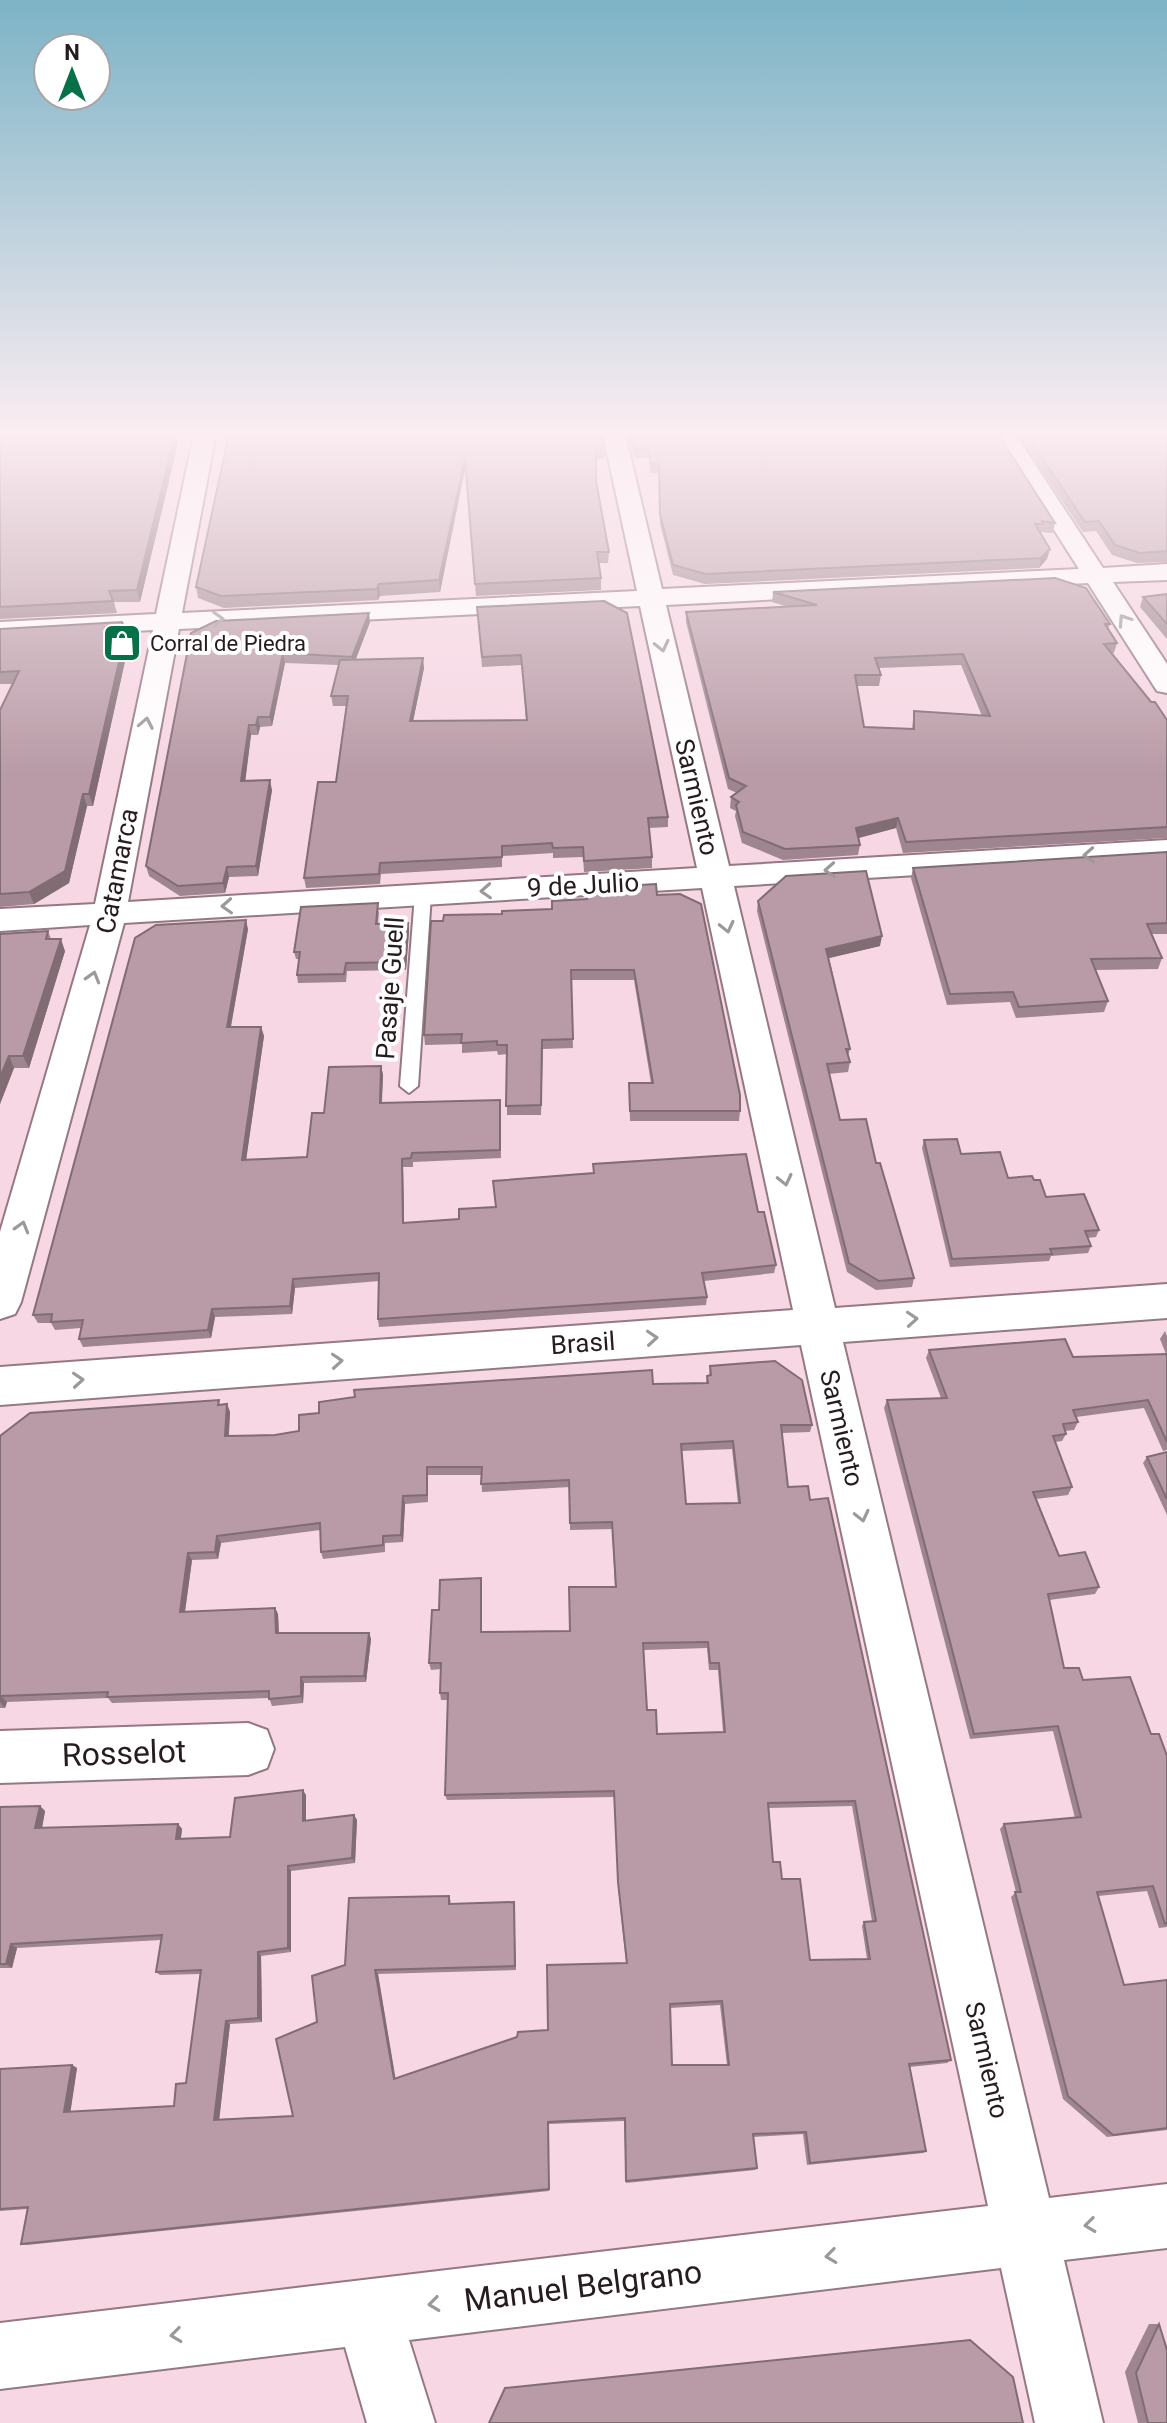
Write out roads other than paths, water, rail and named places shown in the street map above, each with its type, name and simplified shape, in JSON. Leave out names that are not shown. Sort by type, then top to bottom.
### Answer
[{"type":"street","name":"Catamarca","points":[[0,1302],[102,949],[181,547]]},
{"type":"street","name":"Sarmiento","points":[[640,547],[1069,2423]]},
{"type":"street","points":[[1076,547],[1167,685]]},
{"type":"street","points":[[0,630],[1167,572]]},
{"type":"street","name":"9 de Julio","points":[[0,920],[1167,850]]},
{"type":"street","name":"Brasil","points":[[0,1386],[1167,1301]]},
{"type":"street","name":"Rosselot","points":[[0,1757],[248,1749]]},
{"type":"street","name":"Manuel Belgrano","points":[[0,2356],[1167,2216]]},
{"type":"street","points":[[368,2312],[401,2423]]},
{"type":"lane","name":"Pasaje Guell","points":[[409,1086],[423,895]]},
{"type":"place","name":"Corral de Piedra","points":[[122,643]]}]
